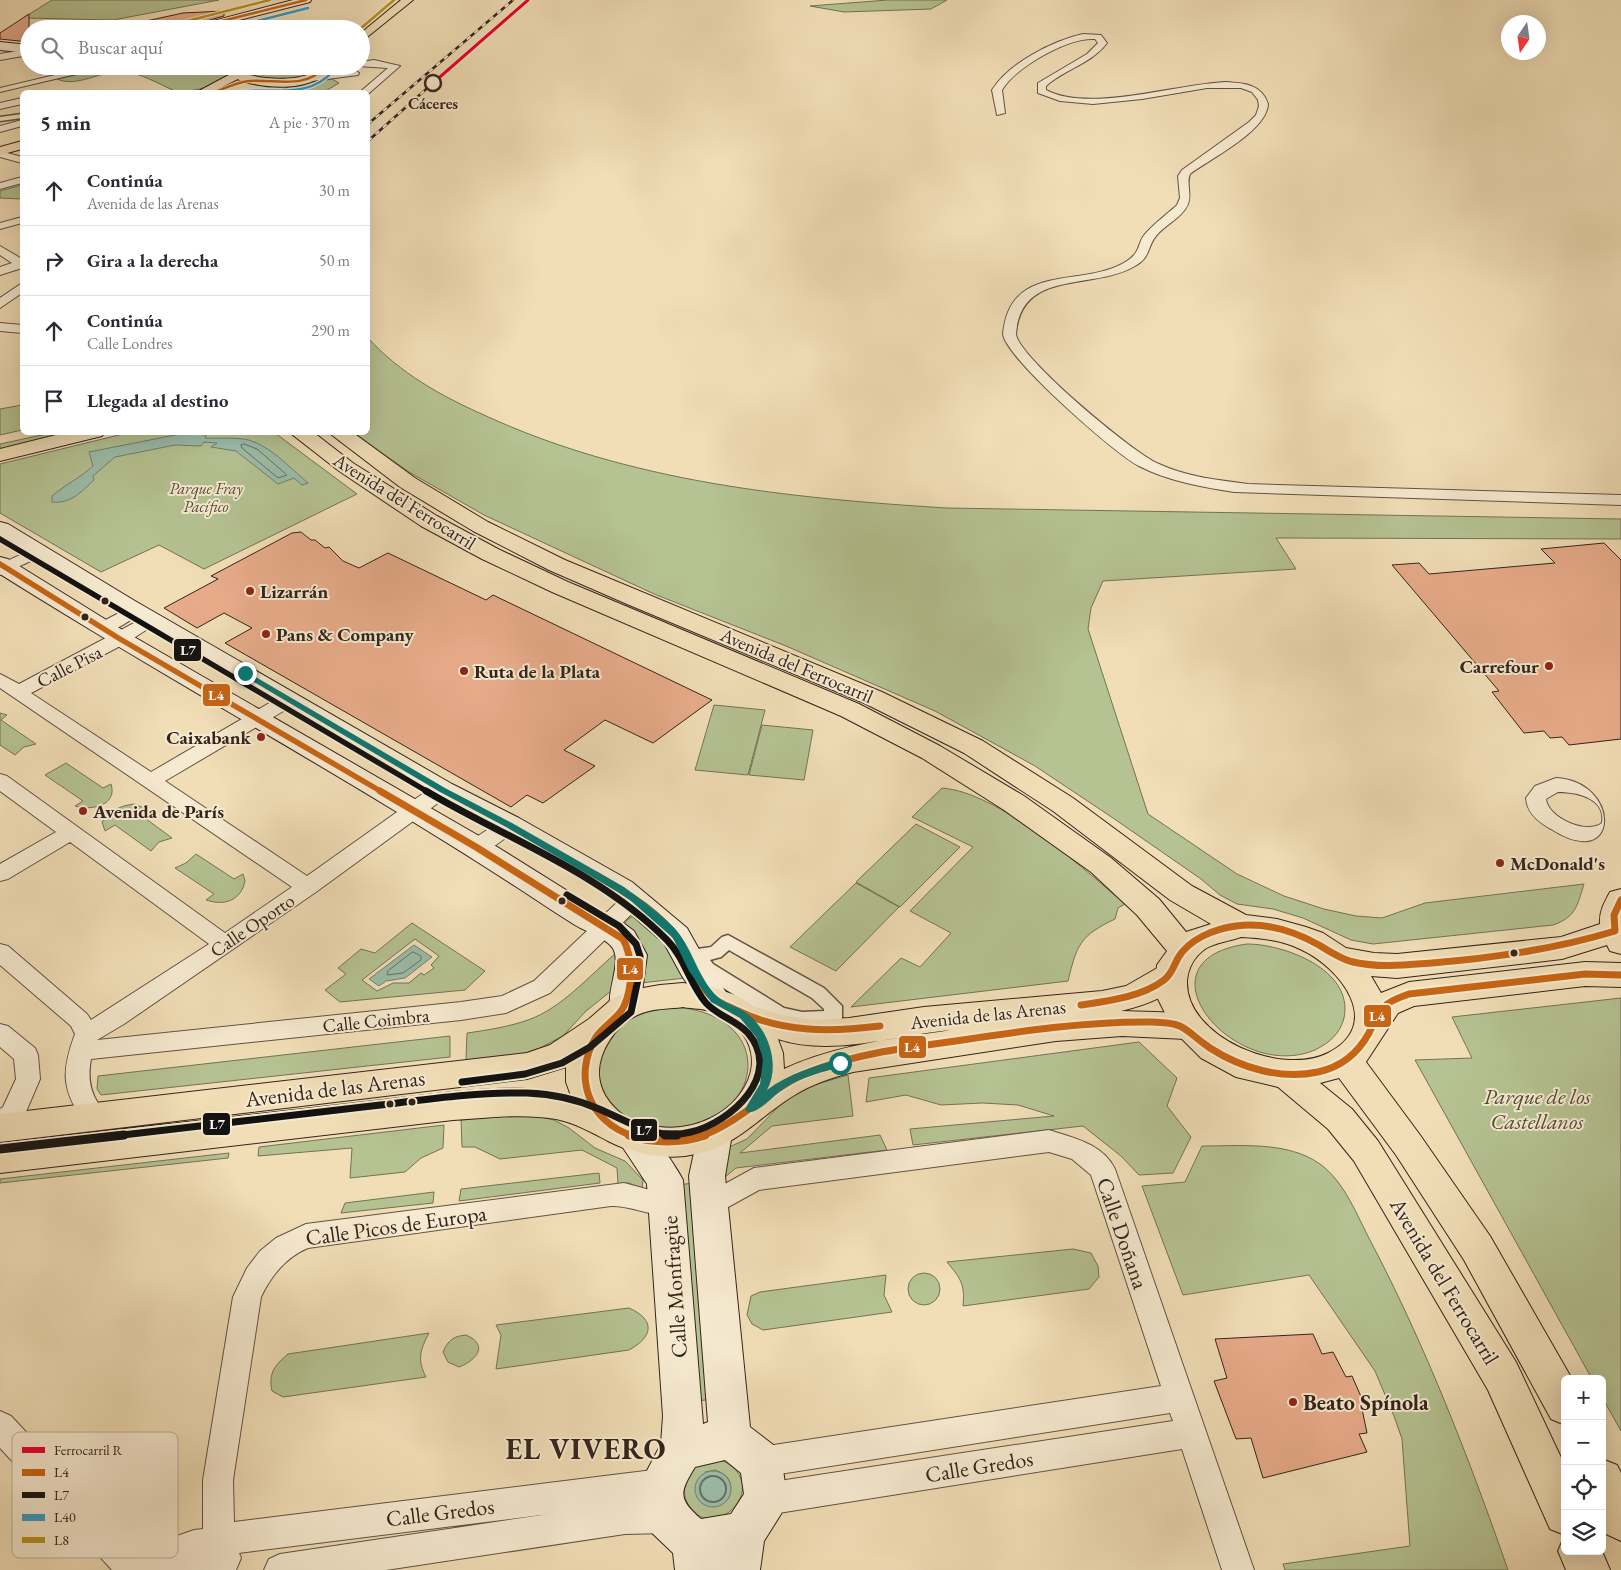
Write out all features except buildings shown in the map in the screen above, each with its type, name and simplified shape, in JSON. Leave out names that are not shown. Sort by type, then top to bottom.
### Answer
[{"type":"main road","points":[[237,20],[306,0]]},
{"type":"main road","points":[[229,20],[318,0]]},
{"type":"main road","points":[[370,21],[396,0]]},
{"type":"main road","points":[[370,32],[408,0]]},
{"type":"main road","points":[[0,42],[20,48]]},
{"type":"main road","points":[[0,46],[20,49]]},
{"type":"main road","points":[[207,90],[234,75]]},
{"type":"main road","points":[[243,75],[243,77],[258,87]]},
{"type":"main road","points":[[232,90],[300,80],[318,75]]},
{"type":"main road","points":[[0,146],[19,150]]},
{"type":"main road","points":[[0,152],[19,150]]},
{"type":"main road","points":[[0,441],[25,435]]},
{"type":"main road","points":[[0,455],[83,435]]},
{"type":"main road","name":"Avenida del Ferrocarril","points":[[304,435],[346,467],[429,521],[490,554],[560,587],[850,710],[931,752],[1014,803],[1101,865],[1148,907],[1176,962]]},
{"type":"main road","name":"Avenida del Ferrocarril","points":[[342,435],[370,459],[450,510],[509,542],[578,574],[868,694],[952,736],[1038,787],[1182,894],[1240,926]]},
{"type":"main road","points":[[0,529],[442,790],[509,825],[621,890],[676,936],[693,968],[715,1000]]},
{"type":"main road","points":[[2,567],[112,634],[476,847],[623,939],[631,955],[613,1017],[587,1050],[582,1076],[588,1100],[619,1129],[660,1143],[688,1142],[715,1134],[734,1123],[750,1109],[765,1085],[768,1059],[760,1035],[743,1015],[715,1000],[683,995],[667,996],[613,1017]]},
{"type":"main road","points":[[1338,958],[1374,965],[1397,966],[1562,948],[1618,937],[1614,915],[1621,900]]},
{"type":"main road","points":[[1370,1026],[1369,1002],[1358,979],[1338,958],[1315,943],[1289,932],[1264,926],[1240,926],[1217,929],[1198,937],[1176,962],[1173,1000],[1186,1026],[1206,1045],[1230,1060],[1258,1070],[1287,1075],[1320,1072],[1346,1061],[1362,1045],[1370,1026],[1387,1004],[1409,994],[1584,974],[1621,975]]},
{"type":"main road","name":"Avenida de las Arenas","points":[[743,1015],[783,1028],[812,1033],[849,1031],[924,1020],[1102,1003],[1134,996],[1176,962]]},
{"type":"main road","name":"Avenida de las Arenas","points":[[0,1128],[527,1066],[561,1055],[613,1017]]},
{"type":"main road","name":"Avenida de las Arenas","points":[[750,1109],[780,1085],[811,1071],[855,1059],[1012,1033],[1109,1025],[1162,1023],[1186,1026]]},
{"type":"main road","name":"Avenida del Ferrocarril","points":[[1346,1061],[1408,1145],[1477,1248],[1561,1398]]},
{"type":"main road","name":"Avenida del Ferrocarril","points":[[1287,1075],[1340,1119],[1366,1151],[1388,1185],[1502,1376],[1563,1510]]},
{"type":"main road","name":"Avenida de las Arenas","points":[[0,1158],[453,1106],[513,1102],[556,1105],[619,1129]]},
{"type":"main road","name":"Calle Monfragüe","points":[[619,1129],[665,1180],[683,1416],[682,1448]]},
{"type":"main road","points":[[715,1134],[707,1176],[710,1205],[753,1466],[740,1552],[679,1528],[682,1448],[753,1466]]},
{"type":"main road","points":[[1606,1488],[1621,1519]]},
{"type":"main road","points":[[1582,1555],[1588,1570]]},
{"type":"street","points":[[1000,113],[996,90],[1001,82],[1019,65],[1079,36],[1098,37],[1103,40],[1095,54],[1076,56],[1050,51]]},
{"type":"street","points":[[0,57],[20,51]]},
{"type":"street","points":[[1076,56],[1041,85],[1042,91],[1056,98],[1094,101],[1224,84],[1257,91],[1262,97],[1264,106],[1260,116],[1250,126],[1186,172],[1183,183],[1185,198],[1182,206],[1149,236],[1149,244],[1140,257],[1112,271],[1030,290],[1020,302],[1010,330],[1010,338],[1015,347],[1053,386],[1120,447],[1142,462],[1165,471],[1213,484],[1248,489],[1621,500]]},
{"type":"street","points":[[366,90],[396,66],[370,67]]},
{"type":"street","points":[[1,89],[65,75]]},
{"type":"street","points":[[300,80],[339,81],[348,75]]},
{"type":"street","points":[[1,89],[20,100]]},
{"type":"street","points":[[0,106],[20,101]]},
{"type":"street","points":[[0,119],[20,116]]},
{"type":"street","points":[[0,129],[20,124]]},
{"type":"street","points":[[0,186],[20,181]]},
{"type":"street","points":[[0,226],[20,221]]},
{"type":"street","points":[[0,250],[20,263]]},
{"type":"street","points":[[0,270],[20,265]]},
{"type":"street","points":[[3,313],[20,290]]},
{"type":"street","points":[[0,327],[20,329]]},
{"type":"street","points":[[2,567],[38,552]]},
{"type":"street","name":"Calle Pisa","points":[[18,692],[143,615]]},
{"type":"street","points":[[0,680],[308,887]]},
{"type":"street","points":[[151,781],[290,699]]},
{"type":"street","points":[[0,781],[224,944]]},
{"type":"street","name":"Calle Oporto","points":[[84,1043],[116,1018],[308,887],[442,790]]},
{"type":"street","points":[[476,847],[509,825]]},
{"type":"street","points":[[0,874],[71,832]]},
{"type":"street","name":"Calle Coimbra","points":[[84,1043],[461,1011],[506,1004],[542,986],[637,902]]},
{"type":"street","points":[[728,941],[818,993],[833,1006],[832,1018],[802,1019],[779,1014],[707,969],[697,954],[715,953],[728,941]]},
{"type":"street","points":[[0,952],[79,1020],[84,1043],[76,1073],[78,1092],[91,1112],[110,1114]]},
{"type":"street","points":[[0,1033],[26,1055],[28,1079],[13,1114],[0,1121]]},
{"type":"street","name":"Calle Doñana","points":[[710,1205],[754,1179],[1049,1141],[1080,1151],[1102,1169],[1238,1570]]},
{"type":"street","name":"Calle Picos de Europa","points":[[206,1557],[247,1298],[256,1276],[272,1255],[291,1241],[306,1236],[611,1195],[624,1194],[667,1205]]},
{"type":"street","name":"Calle Gredos","points":[[753,1466],[1179,1397]]},
{"type":"street","points":[[0,1426],[12,1439]]},
{"type":"street","name":"Calle Gredos","points":[[753,1466],[1192,1433]]},
{"type":"street","name":"Calle Gredos","points":[[280,1570],[626,1518],[679,1528]]},
{"type":"street","name":"Calle Gredos","points":[[131,1569],[206,1557],[679,1528]]},
{"type":"street","points":[[121,1558],[131,1569]]},
{"type":"green space","points":[[52,0],[219,0],[113,20],[23,18]]},
{"type":"green space","points":[[888,0],[947,0],[931,9],[844,12],[810,6]]},
{"type":"green space","points":[[75,75],[101,75],[72,82],[57,79]]},
{"type":"green space","points":[[138,75],[226,75],[211,86],[194,90],[173,90]]},
{"type":"green space","points":[[250,75],[308,75],[286,80]]},
{"type":"green space","points":[[332,79],[339,83],[327,90],[282,90],[295,84]]},
{"type":"green space","points":[[20,186],[20,199],[0,198],[0,191]]},
{"type":"green space","points":[[370,340],[407,373],[437,392],[484,415],[539,438],[595,456],[652,471],[710,483],[769,492],[828,499],[946,508],[1621,519],[1621,539],[1276,538],[1296,569],[1103,581],[1091,608],[1088,629],[1148,814],[1237,874],[1284,896],[1324,909],[1356,916],[1382,918],[1425,903],[1584,884],[1577,905],[1567,918],[1553,925],[1373,944],[1351,940],[1303,918],[1273,909],[1237,904],[1220,895],[1201,879],[1035,766],[935,711],[786,646],[654,594],[484,515],[409,472],[357,435],[370,435]]},
{"type":"green space","points":[[20,405],[20,430],[0,435],[0,409]]},
{"type":"green space","points":[[42,435],[71,435],[0,451],[0,444]]},
{"type":"green space","name":"Parque Fray Pacífico","points":[[119,435],[278,435],[357,494],[204,569],[159,545],[101,572],[0,513],[0,464]]},
{"type":"green space","points":[[714,705],[765,710],[748,775],[695,770]]},
{"type":"green space","points":[[0,713],[7,715],[1,720],[36,744],[24,747],[15,755],[0,745]]},
{"type":"green space","points":[[762,725],[813,730],[804,780],[749,775]]},
{"type":"green space","points":[[66,763],[103,788],[111,784],[112,791],[107,802],[88,808],[75,806],[83,801],[45,775]]},
{"type":"green space","points":[[942,788],[964,793],[988,803],[1013,817],[1063,852],[1125,904],[1118,908],[1115,919],[1094,931],[1082,942],[1074,958],[1068,981],[851,1007],[901,958],[920,967],[951,933],[910,911],[973,847],[912,817]]},
{"type":"green space","points":[[134,804],[144,808],[138,813],[172,838],[159,842],[151,851],[115,825],[105,831],[102,822],[109,814],[120,807]]},
{"type":"green space","points":[[916,824],[960,847],[900,907],[856,882]]},
{"type":"green space","points":[[196,854],[234,879],[243,874],[245,881],[240,893],[225,902],[206,900],[214,894],[175,868],[186,863]]},
{"type":"green space","points":[[856,883],[899,907],[836,971],[790,947]]},
{"type":"green space","points":[[640,914],[651,916],[685,978],[641,983],[622,930],[628,919]]},
{"type":"green space","points":[[412,923],[485,971],[465,990],[340,1002],[325,990],[346,974],[338,968],[361,949],[375,953]],"holes":[[[415,939],[439,956],[431,965],[434,968],[424,975],[421,973],[409,983],[393,983],[377,991],[362,980]]]},
{"type":"green space","points":[[1247,944],[1262,945],[1296,954],[1327,973],[1338,986],[1344,1001],[1344,1018],[1340,1029],[1329,1041],[1315,1050],[1284,1056],[1254,1050],[1227,1036],[1207,1016],[1196,994],[1197,972],[1213,955]]},
{"type":"green space","points":[[616,953],[616,987],[586,1011],[563,1036],[540,1048],[523,1054],[466,1060],[467,1033],[513,1025],[540,1015],[564,1000]]},
{"type":"green space","name":"Parque de los Castellanos","points":[[1621,998],[1621,1431],[1606,1404],[1606,1375],[1590,1375],[1415,1060],[1472,1058],[1452,1017]]},
{"type":"green space","points":[[684,1008],[711,1015],[731,1028],[743,1044],[748,1062],[745,1081],[736,1099],[718,1115],[694,1127],[684,1129],[640,1127],[622,1117],[600,1098],[597,1057],[615,1031],[632,1018],[657,1010]]},
{"type":"green space","points":[[450,1036],[450,1057],[101,1095],[97,1089],[98,1076]]},
{"type":"green space","points":[[1139,1042],[1177,1078],[1167,1106],[1191,1137],[1173,1173],[1139,1175],[1121,1156],[1083,1126],[913,1145],[910,1129],[1054,1116],[1018,1105],[982,1103],[941,1105],[906,1095],[866,1102],[869,1078]]},
{"type":"green space","points":[[848,1075],[853,1116],[772,1126],[740,1153],[880,1135],[887,1150],[736,1168],[718,1183],[727,1148],[747,1139],[787,1098],[803,1088]]},
{"type":"green space","points":[[532,1115],[554,1120],[569,1128],[595,1148],[625,1161],[643,1180],[642,1189],[629,1183],[618,1184],[617,1168],[582,1150],[500,1159],[475,1147],[462,1147],[461,1119]]},
{"type":"green space","points":[[444,1125],[443,1148],[421,1158],[405,1172],[350,1178],[352,1148],[258,1156],[259,1147]]},
{"type":"green space","points":[[1202,1146],[1263,1146],[1293,1151],[1320,1164],[1337,1180],[1350,1200],[1391,1282],[1446,1403],[1508,1570],[1285,1570],[1283,1564],[1410,1546],[1402,1439],[1375,1371],[1309,1275],[1183,1295],[1142,1186],[1185,1182]]},
{"type":"green space","points":[[229,1153],[228,1158],[0,1183],[0,1179]]},
{"type":"green space","points":[[599,1173],[600,1183],[459,1201],[461,1189]]},
{"type":"green space","points":[[692,1183],[713,1399],[697,1401],[679,1185]]},
{"type":"green space","points":[[434,1192],[433,1203],[341,1213],[345,1203]]},
{"type":"green space","points":[[1073,1249],[1091,1253],[1098,1266],[1099,1277],[1089,1289],[963,1306],[963,1287],[956,1273],[947,1262]]},
{"type":"green space","points":[[924,1273],[930,1274],[935,1278],[939,1283],[939,1295],[935,1300],[930,1304],[924,1305],[918,1304],[913,1300],[909,1295],[908,1289],[909,1283],[913,1278],[918,1274]]},
{"type":"green space","points":[[886,1275],[884,1295],[892,1312],[763,1330],[752,1324],[747,1315],[751,1296],[760,1292]]},
{"type":"green space","points":[[629,1308],[644,1318],[648,1329],[643,1340],[629,1350],[496,1369],[501,1335],[496,1325]]},
{"type":"green space","points":[[429,1333],[423,1345],[421,1355],[421,1365],[426,1377],[283,1397],[272,1391],[272,1374],[279,1362],[288,1354]]},
{"type":"green space","points":[[466,1335],[477,1343],[479,1348],[471,1360],[459,1367],[448,1362],[443,1352],[452,1339]]},
{"type":"green space","points":[[721,1460],[736,1470],[742,1482],[741,1495],[736,1506],[726,1514],[714,1519],[702,1517],[690,1508],[687,1503],[685,1498],[686,1480],[696,1466]],"holes":[[[715,1470],[720,1472],[729,1481],[731,1489],[728,1499],[705,1472]]]},
{"type":"water","points":[[175,435],[206,435],[205,438],[239,438],[262,445],[308,483],[302,485],[294,478],[278,484],[236,451],[211,447],[217,443],[204,442],[201,446],[175,445],[115,457],[93,476],[94,480],[85,489],[65,501],[52,502],[52,496],[93,466],[89,452]]},
{"type":"water","points":[[414,945],[432,957],[405,978],[386,981],[379,986],[369,979]]},
{"type":"water","points":[[713,1471],[720,1472],[726,1476],[730,1482],[730,1496],[726,1502],[720,1506],[713,1507],[706,1506],[700,1502],[696,1496],[695,1489],[696,1482],[700,1476],[706,1472]]},
{"type":"railway","points":[[370,122],[513,0]]},
{"type":"railway","points":[[370,139],[433,83]]},
{"type":"rail line","name":"R","points":[[433,83],[528,0]]},
{"type":"transit line","name":"L8","points":[[191,20],[270,0]]},
{"type":"transit line","name":"L4","points":[[226,20],[306,0]]},
{"type":"transit line","name":"L8","points":[[370,20],[394,0]]},
{"type":"transit line","name":"L40","points":[[261,20],[308,8]]},
{"type":"transit line","name":"L4","points":[[220,90],[249,81],[290,82],[301,81],[316,75]]},
{"type":"transit line","name":"L40","points":[[290,90],[315,86],[326,80],[330,75]]},
{"type":"transit line","name":"L40","points":[[250,90],[290,90]]},
{"type":"transit line","name":"L7","points":[[0,539],[438,798],[557,861],[615,897],[667,940],[678,954],[703,999],[714,1010],[742,1028],[752,1039],[758,1053],[758,1069],[755,1082],[743,1103],[734,1112],[712,1125],[700,1130],[677,1135],[647,1131],[598,1108],[558,1096],[518,1093],[452,1097],[0,1149]]},
{"type":"transit line","name":"L4","points":[[0,564],[120,639],[476,847],[623,939],[629,950],[630,958],[629,981],[624,1007],[604,1026],[589,1050],[584,1076],[585,1088],[590,1101],[607,1123],[612,1127],[640,1138],[675,1141],[711,1133],[726,1125],[788,1082],[811,1071],[836,1063],[874,1054],[1037,1030],[1152,1022],[1174,1024],[1185,1027],[1209,1047],[1247,1066],[1275,1073],[1304,1074],[1318,1072],[1334,1067],[1354,1054],[1385,1006],[1393,1000],[1409,994],[1585,974],[1621,975]]},
{"type":"transit line","name":"L4","points":[[596,875],[619,888],[662,921],[679,941],[704,988],[717,1001],[750,1017],[768,1023],[804,1030],[841,1030],[880,1026]]},
{"type":"transit line","name":"L7","points":[[462,1082],[525,1074],[562,1063],[590,1047],[631,1012],[640,970],[640,956],[636,944],[619,926],[567,895]]},
{"type":"transit line","name":"L4","points":[[1081,1005],[1128,996],[1153,987],[1170,975],[1178,958],[1189,945],[1211,932],[1228,927],[1255,925],[1285,930],[1304,937],[1337,956],[1353,962],[1387,965],[1421,964],[1530,951],[1573,943],[1615,931],[1614,915],[1621,900]]},
{"type":"place","name":"Cáceres","points":[[433,83]]},
{"type":"place","name":"Lizarrán","points":[[250,591]]},
{"type":"place","name":"Pans & Company","points":[[266,634]]},
{"type":"place","name":"Carrefour","points":[[1549,666]]},
{"type":"place","name":"Ruta de la Plata","points":[[464,671]]},
{"type":"place","name":"Caixabank","points":[[261,737]]},
{"type":"place","name":"Avenida de París","points":[[83,811]]},
{"type":"place","name":"McDonald's","points":[[1500,863]]},
{"type":"place","name":"Beato Spínola","points":[[1293,1402]]},
{"type":"district","name":"EL VIVERO","points":[[586,1449]]},
{"type":"route","points":[[245,673],[442,790],[509,825],[634,899],[676,936],[693,968],[715,1000],[726,1004],[743,1015],[760,1035],[768,1059],[765,1085],[750,1109],[780,1085],[811,1071],[840,1063]]}]
